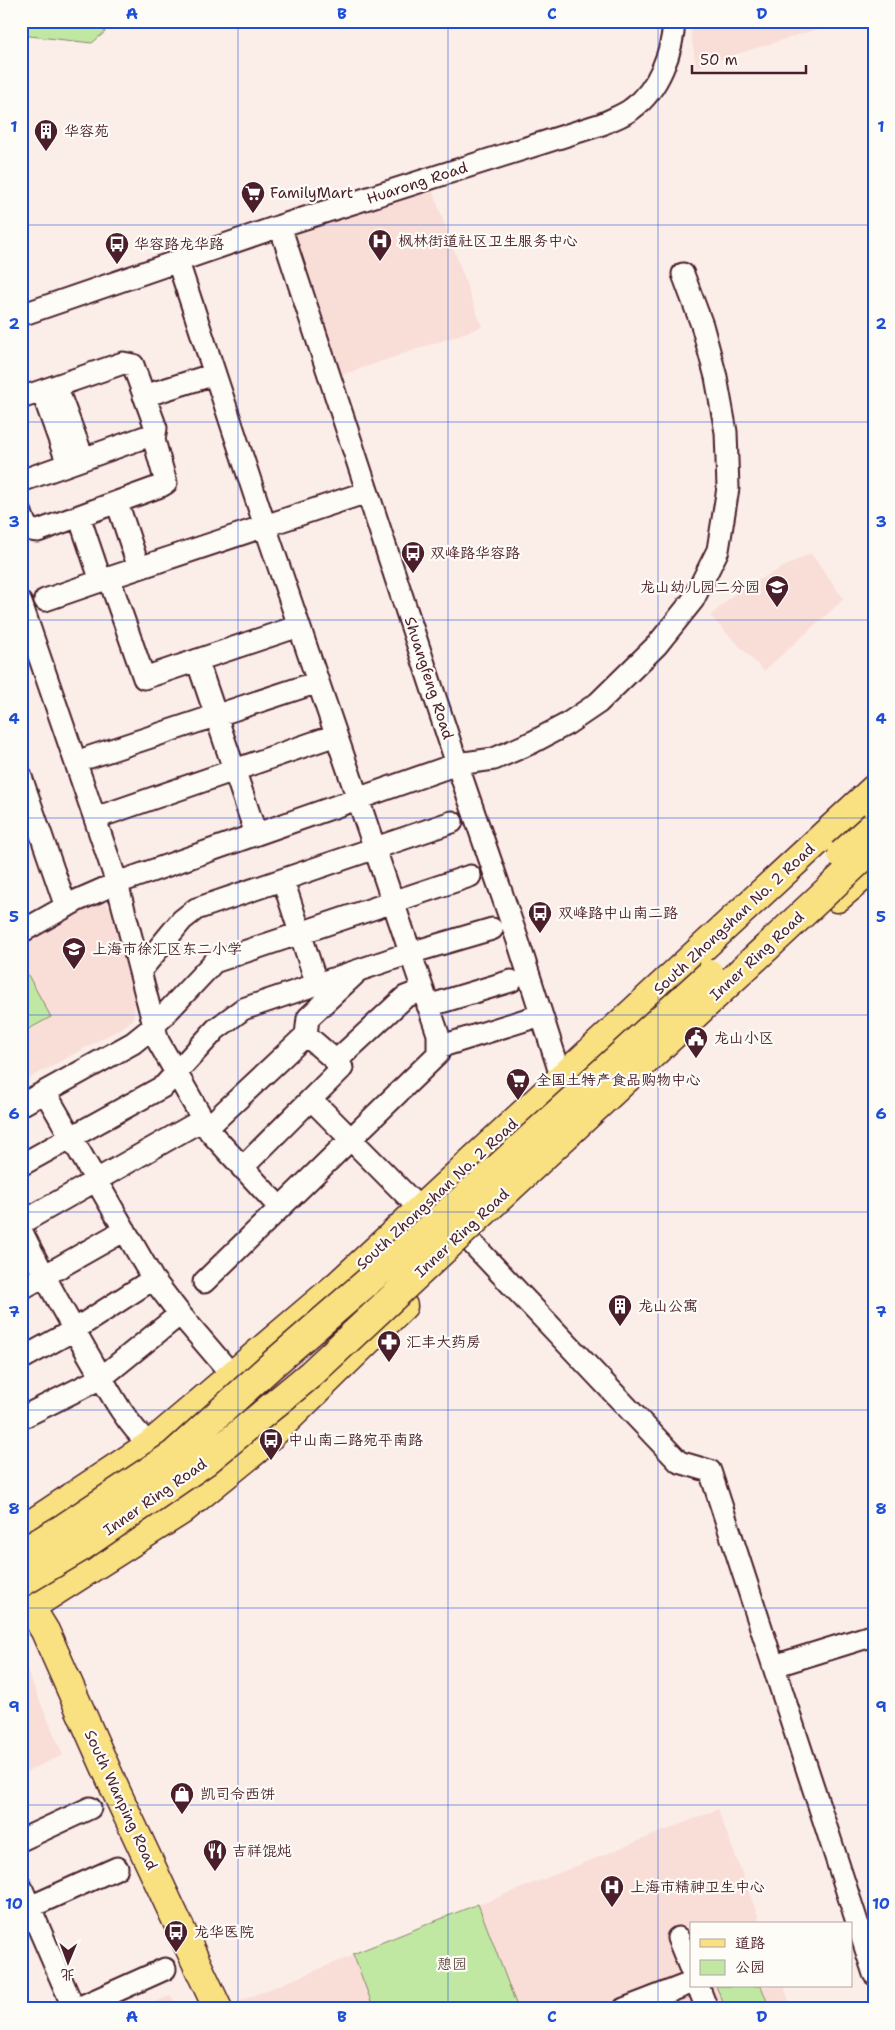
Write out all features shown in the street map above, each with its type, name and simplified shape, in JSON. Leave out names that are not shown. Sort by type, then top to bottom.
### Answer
[{"type":"main road","name":"South Zhongshan No. 2 Road","points":[[21,1531],[150,1445],[337,1286],[874,789]]},
{"type":"main road","name":"Inner Ring Road","points":[[21,1553],[65,1527],[173,1455],[273,1364],[487,1178],[874,825]]},
{"type":"main road","name":"Inner Ring Road","points":[[24,1599],[80,1548],[205,1462],[311,1374],[874,848]]},
{"type":"main road","points":[[24,1599],[181,1511],[256,1450],[469,1240],[593,1123],[632,1089],[730,992],[874,867]]},
{"type":"main road","name":"South Wanping Road","points":[[24,1599],[44,1631],[115,1789],[218,2009]]},
{"type":"street","name":"Huarong Road","points":[[21,315],[280,226],[602,124],[634,108],[654,85],[667,60],[674,21]]},
{"type":"street","name":"Shuangfeng Road","points":[[280,226],[457,764],[518,941],[562,1079],[593,1123]]},
{"type":"street","points":[[178,262],[265,526],[438,1034],[439,1047],[438,1054],[204,1282]]},
{"type":"street","points":[[21,932],[117,882],[457,764],[494,759],[533,742],[567,724],[598,702],[657,645],[694,600],[718,550],[728,488],[726,432],[716,377],[702,325],[684,274]]},
{"type":"street","points":[[21,398],[123,363],[128,363],[133,366],[156,428],[154,440],[166,483],[38,531],[31,531],[26,527],[21,513]]},
{"type":"street","points":[[144,396],[215,374]]},
{"type":"street","points":[[49,388],[75,461]]},
{"type":"street","points":[[21,480],[145,437],[154,440]]},
{"type":"street","points":[[45,600],[367,492]]},
{"type":"street","points":[[116,502],[139,568]]},
{"type":"street","points":[[79,516],[144,678],[299,626]]},
{"type":"street","points":[[21,603],[117,882],[158,1041],[204,1124],[280,1208]]},
{"type":"street","points":[[197,660],[256,834]]},
{"type":"street","points":[[90,758],[318,682]]},
{"type":"street","points":[[107,814],[336,735]]},
{"type":"street","points":[[21,778],[66,907]]},
{"type":"street","points":[[140,971],[182,920],[196,910],[452,822]]},
{"type":"street","points":[[21,1105],[121,1050],[153,1027],[214,962],[470,876]]},
{"type":"street","points":[[283,880],[317,984]]},
{"type":"street","points":[[21,1164],[164,1086],[216,1029],[243,1009],[492,929]]},
{"type":"street","points":[[21,1223],[97,1180],[204,1124],[307,1027],[359,971]]},
{"type":"street","points":[[336,1061],[405,997],[425,998],[511,980]]},
{"type":"street","points":[[242,1168],[342,1068],[307,1027],[285,995]]},
{"type":"street","points":[[439,1047],[541,1015]]},
{"type":"street","points":[[45,1092],[153,1279],[232,1375]]},
{"type":"street","points":[[311,1099],[420,1209]]},
{"type":"street","points":[[21,1230],[44,1277],[101,1378],[134,1430],[150,1445]]},
{"type":"street","points":[[21,1289],[125,1230]]},
{"type":"street","points":[[469,1240],[680,1462],[710,1471],[874,1974]]},
{"type":"street","points":[[21,1359],[74,1330],[153,1279]]},
{"type":"street","points":[[21,1418],[101,1378],[180,1314]]},
{"type":"street","points":[[774,1666],[874,1635]]},
{"type":"street","points":[[21,1840],[90,1808]]},
{"type":"street","points":[[26,1909],[118,1868]]},
{"type":"street","points":[[21,1887],[26,1909],[75,2009],[165,1970]]},
{"type":"street","points":[[678,1938],[690,1968]]},
{"type":"street","points":[[624,2009],[690,1983]]},
{"type":"street","points":[[699,1988],[707,2009]]},
{"type":"shaded area","points":[[689,21],[843,21],[696,67]]},
{"type":"shaded area","name":"枫林街道社区卫生服务中心","points":[[432,189],[482,327],[342,375],[292,236]]},
{"type":"shaded area","name":"龙山幼儿园二分园","points":[[811,553],[844,599],[764,671],[710,616],[740,589]]},
{"type":"shaded area","name":"上海市徐汇区东二小学","points":[[96,902],[106,903],[111,908],[133,993],[135,1007],[133,1020],[21,1083],[21,946]]},
{"type":"shaded area","points":[[21,1656],[63,1755],[21,1774]]},
{"type":"shaded area","name":"上海市精神卫生中心","points":[[718,1809],[760,1922],[690,1922],[690,1988],[785,1988],[792,2009],[240,2009],[237,2002]]},
{"type":"shaded area","points":[[171,1995],[178,2009],[140,2009]]},
{"type":"green space","points":[[21,21],[103,21],[105,32],[92,43],[21,35]]},
{"type":"green space","points":[[23,966],[51,1017],[21,1033],[21,967]]},
{"type":"green space","name":"憩园","points":[[478,1904],[518,2009],[374,2009],[353,1954]]},
{"type":"green space","points":[[717,1988],[762,1988],[770,2009],[726,2009]]},
{"type":"place","name":"华容苑","points":[[46,152]]},
{"type":"place","name":"FamilyMart","points":[[253,214]]},
{"type":"place","name":"枫林街道社区卫生服务中心","points":[[380,262]]},
{"type":"place","name":"华容路龙华路","points":[[117,265]]},
{"type":"place","name":"双峰路华容路","points":[[413,574]]},
{"type":"place","name":"龙山幼儿园二分园","points":[[777,608]]},
{"type":"place","name":"双峰路中山南二路","points":[[540,934]]},
{"type":"place","name":"上海市徐汇区东二小学","points":[[74,970]]},
{"type":"place","name":"龙山小区","points":[[696,1059]]},
{"type":"place","name":"全国土特产食品购物中心","points":[[518,1101]]},
{"type":"place","name":"龙山公寓","points":[[620,1327]]},
{"type":"place","name":"汇丰大药房","points":[[389,1363]]},
{"type":"place","name":"中山南二路宛平南路","points":[[271,1461]]},
{"type":"place","name":"凯司令西饼","points":[[182,1815]]},
{"type":"place","name":"吉祥馄炖","points":[[215,1872]]},
{"type":"place","name":"上海市精神卫生中心","points":[[612,1908]]},
{"type":"place","name":"龙华医院","points":[[176,1953]]}]
